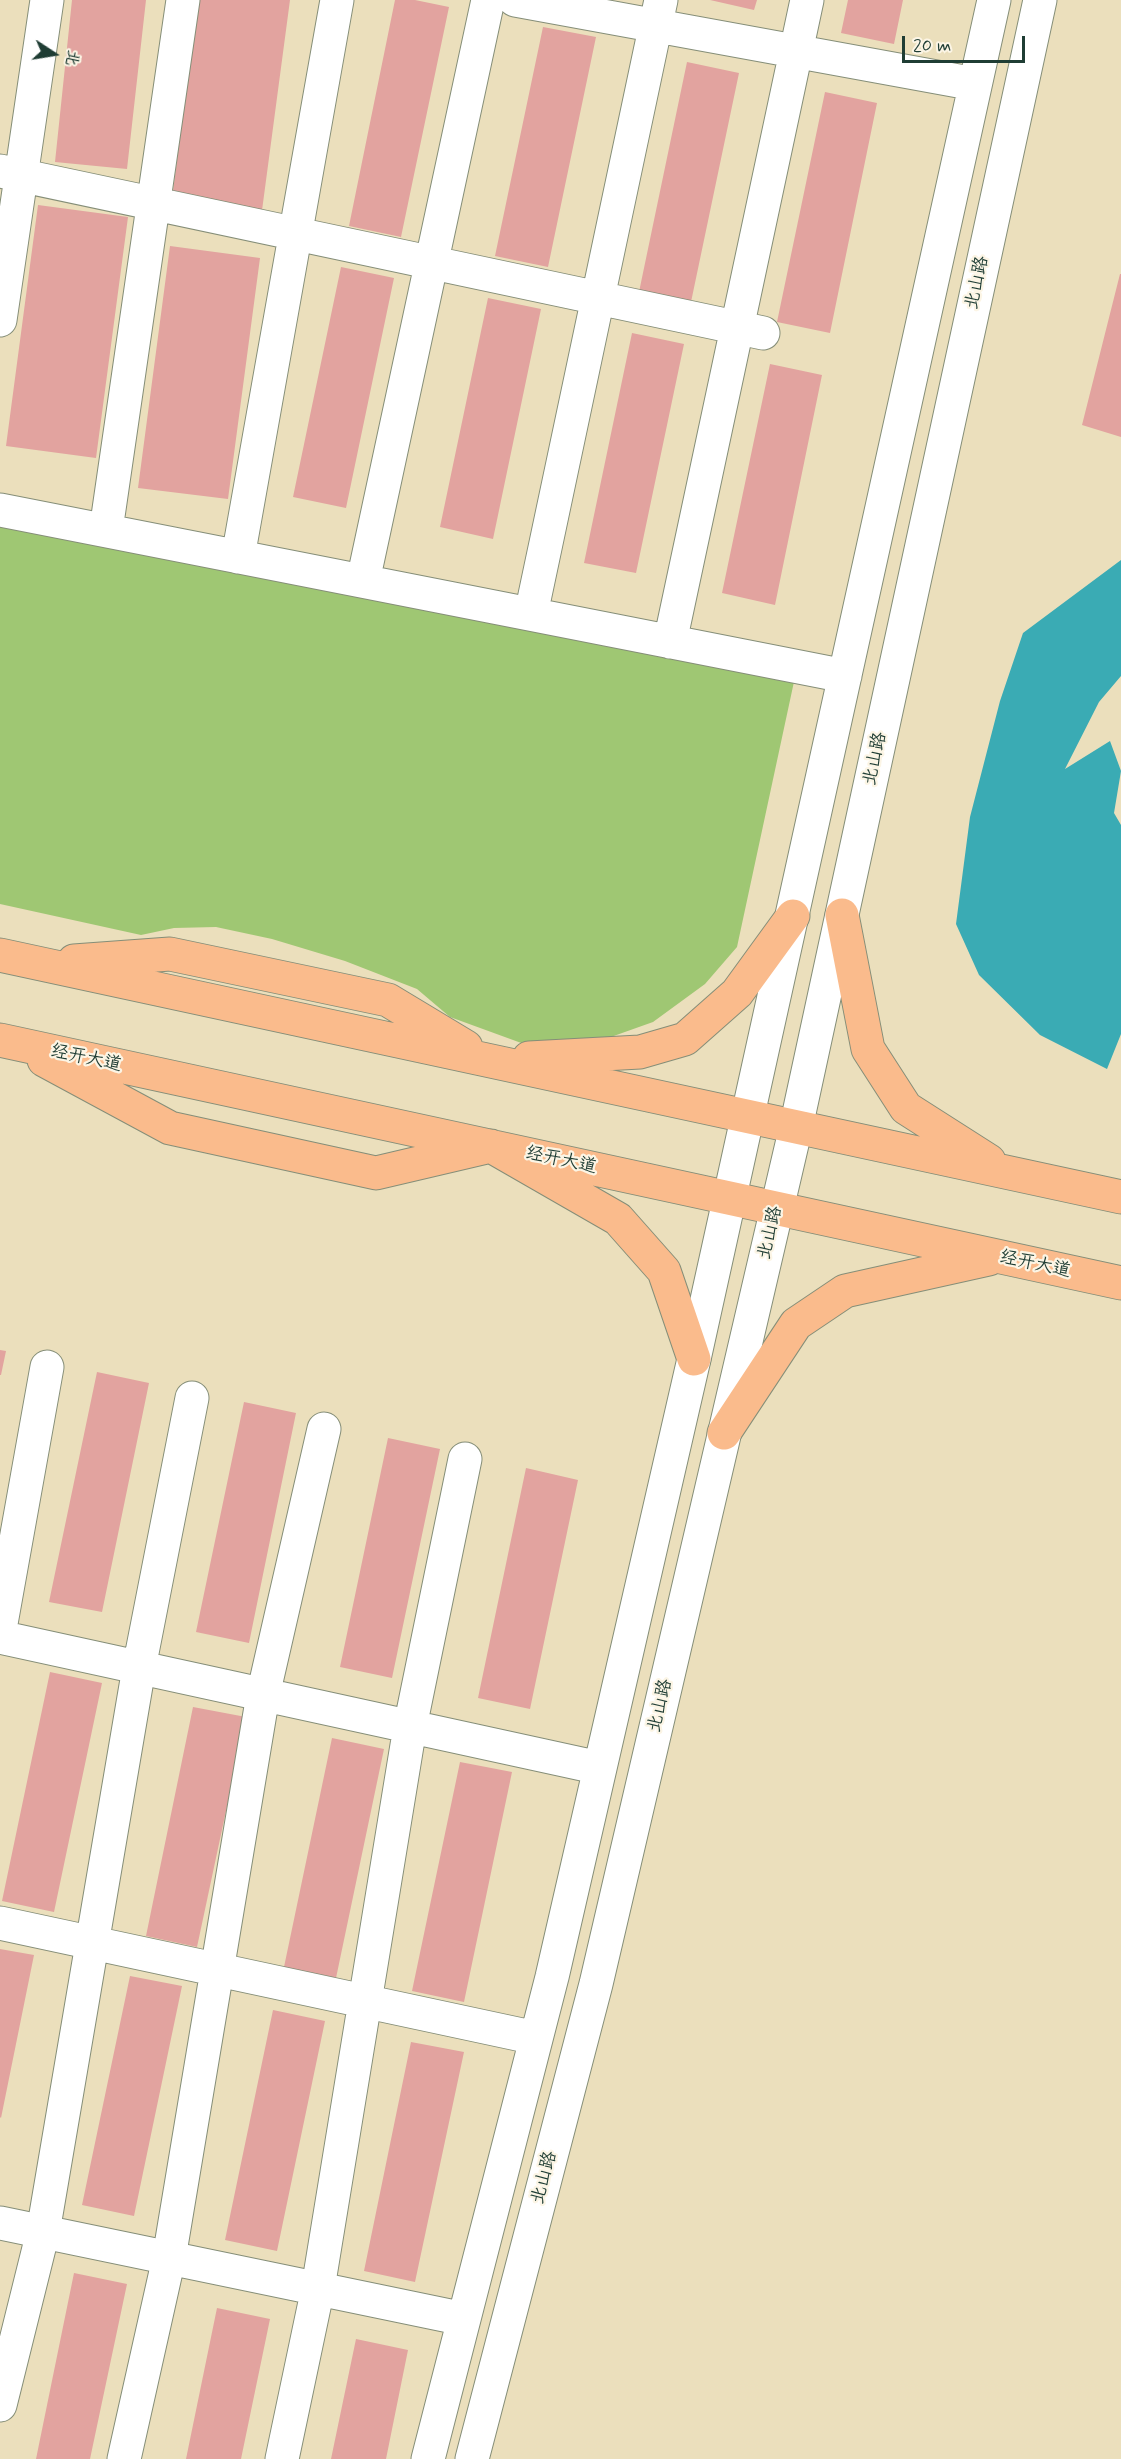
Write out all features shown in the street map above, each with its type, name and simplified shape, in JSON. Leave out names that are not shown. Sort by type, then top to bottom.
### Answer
[{"type":"main road","points":[[842,915],[868,1049],[906,1108],[1008,1173]]},
{"type":"main road","points":[[488,1060],[640,1052],[685,1039],[737,993],[792,916]]},
{"type":"main road","points":[[0,955],[1121,1197]]},
{"type":"main road","points":[[5,1041],[170,1128],[376,1173],[491,1146],[618,1219],[664,1271],[694,1359]]},
{"type":"main road","name":"经开大道","points":[[5,1041],[1121,1283]]},
{"type":"main road","points":[[724,1433],[796,1324],[845,1291],[999,1257]]},
{"type":"street","points":[[0,320],[10,173],[47,0]]},
{"type":"street","points":[[106,530],[183,0]]},
{"type":"street","points":[[238,557],[337,0]]},
{"type":"street","points":[[363,581],[488,0]]},
{"type":"street","points":[[515,0],[658,13],[796,52],[975,84]]},
{"type":"street","points":[[670,642],[750,331],[796,52],[807,0]]},
{"type":"street","points":[[428,2459],[536,2038],[731,1198],[993,0]]},
{"type":"street","name":"北山路","points":[[472,2459],[596,1984],[796,1127],[1040,0]]},
{"type":"street","points":[[531,614],[658,13]]},
{"type":"street","points":[[10,173],[750,331]]},
{"type":"street","points":[[0,510],[845,676]]},
{"type":"street","points":[[0,1629],[47,1367]]},
{"type":"street","points":[[0,2405],[42,2232],[139,1668],[192,1398]]},
{"type":"street","points":[[124,2459],[169,2258],[263,1695],[324,1429]]},
{"type":"street","points":[[282,2459],[318,2288],[410,1727],[465,1459]]},
{"type":"street","points":[[0,1637],[600,1768]]},
{"type":"street","points":[[0,1923],[536,2038]]},
{"type":"street","points":[[0,2223],[464,2319]]},
{"type":"green space","points":[[0,517],[795,677],[737,947],[705,984],[653,1022],[594,1043],[524,1044],[450,1017],[417,989],[345,961],[272,939],[216,927],[174,928],[141,935],[0,904]]},
{"type":"water","points":[[1121,560],[1121,676],[1099,702],[1065,769],[1110,741],[1121,771],[1114,813],[1121,825],[1121,1034],[1107,1069],[1040,1035],[979,975],[956,924],[970,817],[1000,701],[1023,633]]},
{"type":"building","points":[[72,0],[146,0],[127,169],[55,162]]},
{"type":"building","points":[[198,0],[290,0],[261,218],[171,206]]},
{"type":"building","points":[[395,0],[415,0],[449,7],[401,237],[349,226]]},
{"type":"building","points":[[710,0],[757,0],[754,10]]},
{"type":"building","points":[[848,0],[903,0],[894,44],[841,33]]},
{"type":"building","points":[[543,27],[596,37],[548,267],[495,256]]},
{"type":"building","points":[[687,62],[739,73],[691,302],[639,292]]},
{"type":"building","points":[[825,92],[877,103],[830,333],[777,322]]},
{"type":"building","points":[[38,205],[128,217],[96,458],[6,446]]},
{"type":"building","points":[[170,246],[260,258],[228,499],[138,488]]},
{"type":"building","points":[[341,267],[394,278],[346,508],[293,497]]},
{"type":"building","points":[[1121,274],[1121,437],[1082,425]]},
{"type":"building","points":[[488,298],[541,309],[493,539],[440,527]]},
{"type":"building","points":[[632,333],[684,344],[636,573],[584,563]]},
{"type":"building","points":[[770,364],[822,375],[775,605],[722,593]]},
{"type":"building","points":[[0,1350],[6,1351],[1,1375],[0,1375]]},
{"type":"building","points":[[97,1372],[149,1383],[102,1612],[49,1602]]},
{"type":"building","points":[[244,1402],[296,1413],[249,1643],[196,1632]]},
{"type":"building","points":[[388,1438],[440,1449],[392,1678],[340,1667]]},
{"type":"building","points":[[526,1468],[578,1480],[530,1709],[478,1698]]},
{"type":"building","points":[[50,1672],[102,1683],[54,1912],[2,1901]]},
{"type":"building","points":[[193,1707],[246,1717],[197,1947],[146,1936]]},
{"type":"building","points":[[332,1738],[384,1749],[336,1978],[284,1967]]},
{"type":"building","points":[[460,1762],[512,1772],[464,2002],[412,1991]]},
{"type":"building","points":[[0,1949],[34,1955],[1,2118],[0,2117]]},
{"type":"building","points":[[130,1976],[182,1986],[134,2216],[82,2205]]},
{"type":"building","points":[[273,2010],[325,2021],[277,2251],[225,2240]]},
{"type":"building","points":[[411,2042],[464,2052],[415,2282],[364,2271]]},
{"type":"building","points":[[74,2273],[127,2284],[90,2459],[36,2459]]},
{"type":"building","points":[[217,2308],[270,2319],[241,2459],[186,2459]]},
{"type":"building","points":[[356,2339],[408,2350],[386,2459],[331,2459]]}]
